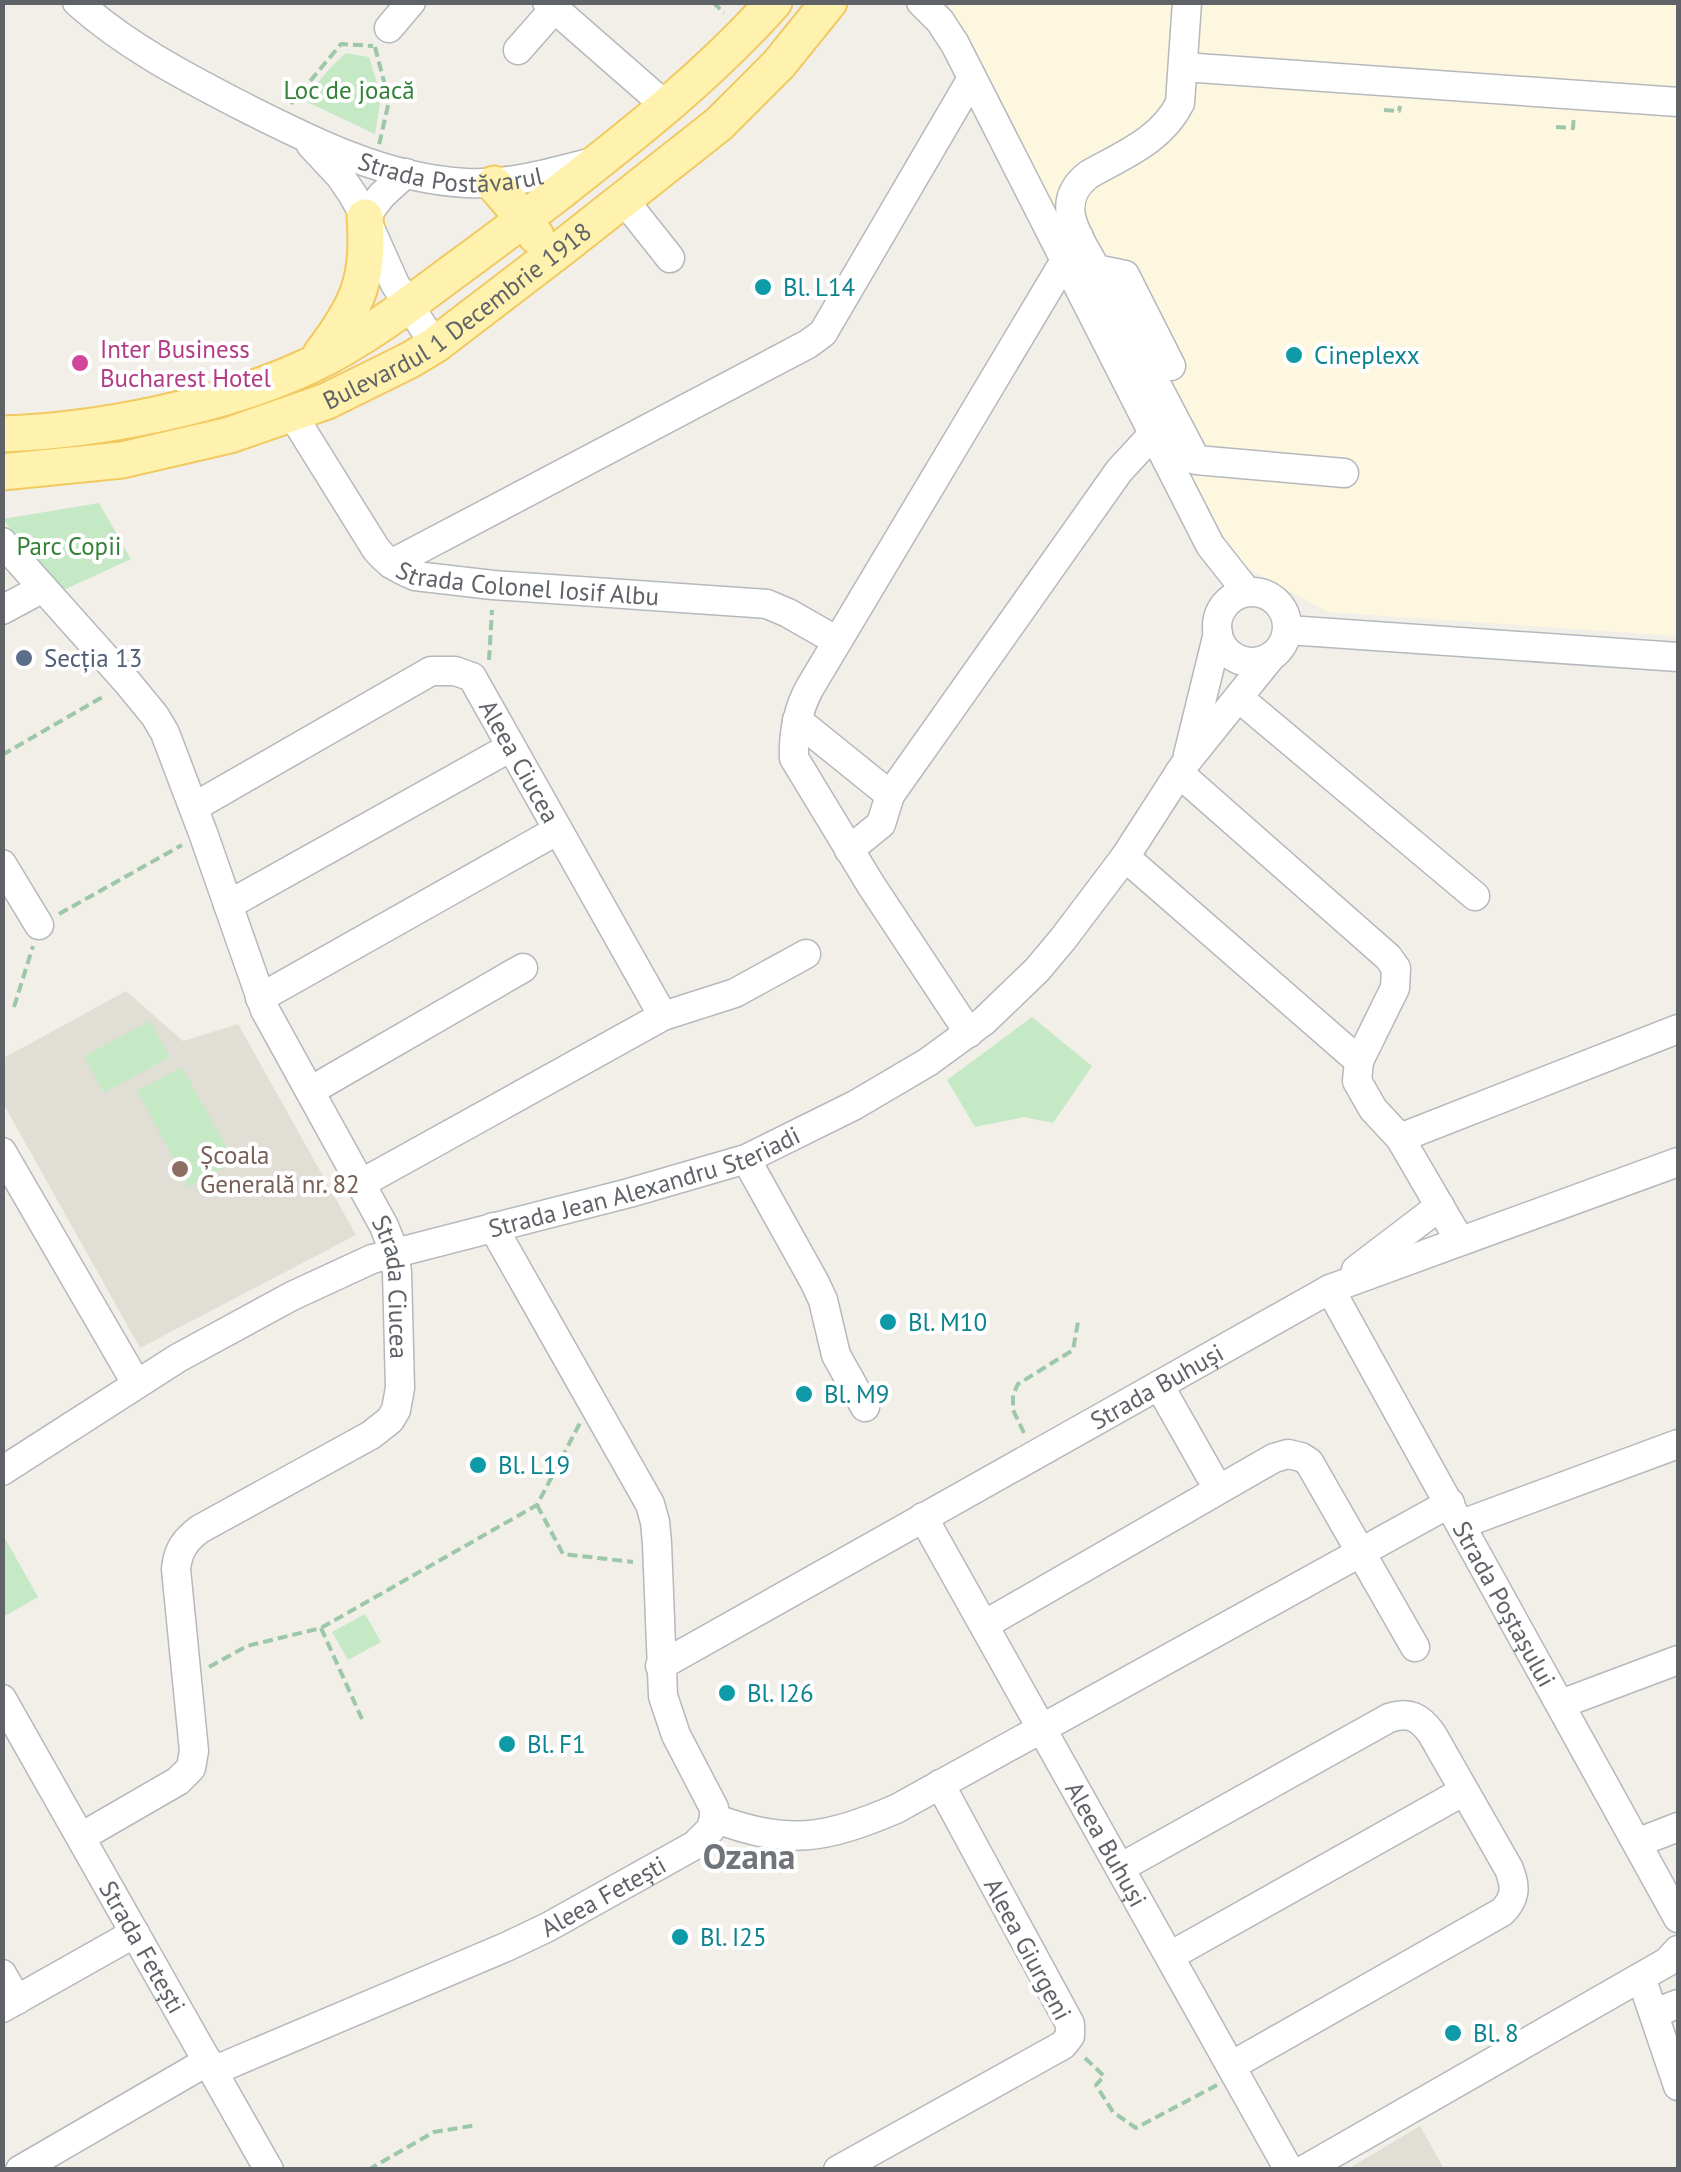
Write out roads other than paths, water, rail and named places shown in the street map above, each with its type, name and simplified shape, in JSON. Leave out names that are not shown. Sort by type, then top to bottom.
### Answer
[{"type":"main road","name":"Bulevardul 1 Decembrie 1918","points":[[2,434],[117,422],[218,398],[313,364],[408,306],[599,161],[719,60],[774,2]]},
{"type":"main road","name":"Bulevardul 1 Decembrie 1918","points":[[2,472],[122,460],[230,434],[362,385],[434,345],[624,200],[741,104],[829,2]]},
{"type":"main road","points":[[494,184],[524,218],[548,259]]},
{"type":"main road","points":[[313,364],[344,320],[363,282],[365,217]]},
{"type":"street","name":"Strada Postăvarul","points":[[78,2],[113,32],[166,66],[303,137],[374,164],[463,183],[494,184],[599,161]]},
{"type":"street","points":[[382,37],[412,2]]},
{"type":"street","name":"Strada Jean Alexandru Steriadi","points":[[921,2],[948,33],[1072,248],[1154,433],[1210,545],[1247,592]]},
{"type":"street","points":[[969,1033],[794,758],[797,720],[801,705],[837,641],[1072,248],[1071,197],[1079,182],[1156,136],[1180,103],[1187,2]]},
{"type":"street","points":[[518,50],[551,6],[666,107]]},
{"type":"street","points":[[1182,67],[1678,102]]},
{"type":"street","points":[[391,564],[823,333],[972,78]]},
{"type":"street","name":"Strada Postăvarul","points":[[303,137],[340,176],[365,217],[395,284],[434,345]]},
{"type":"street","points":[[365,217],[406,173]]},
{"type":"street","points":[[624,200],[670,258]]},
{"type":"street","points":[[1072,248],[1096,269],[1196,460],[1344,473]]},
{"type":"street","points":[[1096,269],[1124,275],[1172,366]]},
{"type":"street","name":"Strada Colonel Iosif Albu","points":[[292,414],[376,550],[391,564],[415,576],[766,604],[837,641]]},
{"type":"street","points":[[849,850],[881,824],[890,795],[1119,471],[1154,433]]},
{"type":"street","name":"Strada Ciucea","points":[[2,542],[128,682],[165,733],[260,998],[362,1183],[394,1251],[400,1388],[396,1410],[390,1420],[371,1434],[200,1530],[182,1545],[176,1569],[194,1750],[191,1768],[178,1781],[81,1837]]},
{"type":"street","name":"Strada Jean Alexandru Steriadi","points":[[1183,767],[1220,620],[1210,545]]},
{"type":"street","points":[[2,610],[42,588]]},
{"type":"street","points":[[1247,592],[1264,594],[1278,603],[1288,630],[1279,650],[1270,658],[1248,662],[1228,653],[1220,620],[1238,595],[1247,592]]},
{"type":"street","points":[[1288,630],[1678,657]]},
{"type":"street","name":"Strada Jean Alexandru Steriadi","points":[[2,1471],[204,1343],[372,1258],[746,1159],[794,1137],[928,1062],[969,1033],[1036,970],[1125,857],[1183,767],[1270,658]]},
{"type":"street","name":"Aleea Ciucea","points":[[198,820],[431,671],[472,676],[663,1016]]},
{"type":"street","points":[[1239,698],[1476,896]]},
{"type":"street","points":[[797,720],[890,795]]},
{"type":"street","points":[[228,904],[512,748]]},
{"type":"street","points":[[1183,767],[1388,956],[1396,968],[1395,988],[1359,1061],[1357,1080],[1374,1109],[1400,1138],[1460,1241]]},
{"type":"street","points":[[260,998],[558,830]]},
{"type":"street","points":[[1125,857],[1359,1061]]},
{"type":"street","points":[[2,864],[38,925]]},
{"type":"street","points":[[362,1183],[663,1016],[735,993],[806,954]]},
{"type":"street","points":[[310,1091],[523,968]]},
{"type":"street","points":[[1400,1138],[1678,1029]]},
{"type":"street","points":[[2,1152],[136,1383]]},
{"type":"street","points":[[746,1159],[814,1281],[823,1300],[836,1356],[865,1407]]},
{"type":"street","name":"Strada Buhuși","points":[[660,1666],[1330,1289],[1678,1162]]},
{"type":"street","points":[[1330,1289],[1440,1206]]},
{"type":"street","points":[[493,1227],[650,1504],[655,1522],[660,1666],[666,1709],[687,1758],[711,1799],[714,1818],[763,1834],[812,1836],[860,1824],[896,1809],[1360,1552],[1456,1514],[1678,1444]]},
{"type":"street","name":"Strada Poștașului","points":[[1330,1289],[1678,1918]]},
{"type":"street","points":[[1159,1385],[1218,1489]]},
{"type":"street","points":[[984,1625],[1218,1489],[1288,1454],[1309,1462],[1415,1646]]},
{"type":"street","name":"Aleea Buhuși","points":[[924,1517],[1289,2170]]},
{"type":"street","points":[[1560,1704],[1678,1660]]},
{"type":"street","points":[[1120,1868],[1402,1714],[1424,1723],[1464,1791],[1514,1883],[1510,1904],[1234,2070]]},
{"type":"street","name":"Strada Fetești","points":[[7,1717],[81,1837],[269,2170]]},
{"type":"street","name":"Aleea Giurgeni","points":[[838,2170],[1063,2045],[1070,2036],[1070,2024],[940,1784]]},
{"type":"street","points":[[1170,1956],[1464,1791]]},
{"type":"street","name":"Aleea Fetești","points":[[27,2168],[210,2066],[506,1948],[548,1927],[695,1845],[711,1829],[714,1818]]},
{"type":"street","points":[[1638,1843],[1678,1828]]},
{"type":"street","points":[[2,1974],[10,2004],[135,1933]]},
{"type":"street","points":[[1304,2170],[1667,1962],[1678,1950]]},
{"type":"street","points":[[1641,1976],[1667,2009],[1678,2086]]},
{"type":"place","name":"Bl. L14","points":[[763,287]]},
{"type":"place","name":"Cineplexx","points":[[1294,355]]},
{"type":"place","name":"Inter Business Bucharest Hotel","points":[[80,363]]},
{"type":"place","name":"Secția 13","points":[[24,658]]},
{"type":"place","name":"Școala Generală nr. 82","points":[[180,1169]]},
{"type":"place","name":"Bl. M10","points":[[888,1322]]},
{"type":"place","name":"Bl. M9","points":[[804,1394]]},
{"type":"place","name":"Bl. L19","points":[[478,1465]]},
{"type":"place","name":"Bl. I26","points":[[727,1693]]},
{"type":"place","name":"Bl. F1","points":[[507,1744]]},
{"type":"place","name":"Bl. I25","points":[[680,1937]]},
{"type":"place","name":"Bl. 8","points":[[1453,2033]]},
{"type":"district","name":"Ozana","points":[[749,1857]]},
{"type":"park label","name":"Loc de joacă","points":[[349,90]]},
{"type":"park label","name":"Parc Copii","points":[[69,546]]}]
